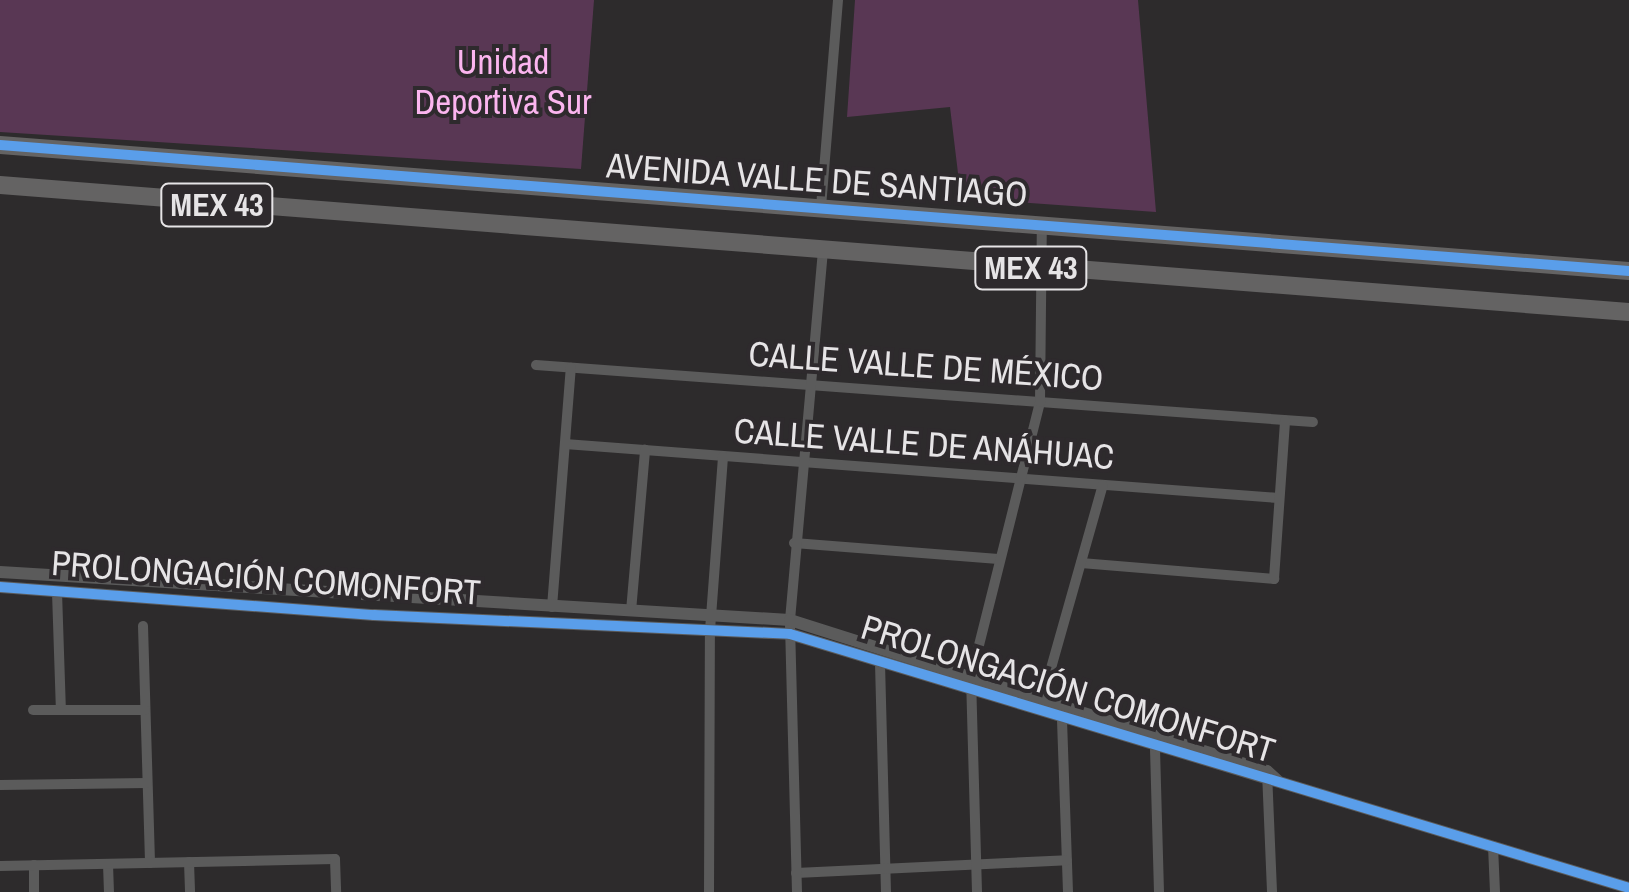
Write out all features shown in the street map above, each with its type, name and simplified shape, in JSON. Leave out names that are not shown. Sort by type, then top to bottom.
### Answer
[{"type":"main road","name":"AVENIDA VALLE DE SANTIAGO","points":[[0,145],[1629,271]]},
{"type":"main road","name":"AVENIDA VALLE DE SANTIAGO","points":[[0,185],[1629,312]]},
{"type":"street","points":[[821,207],[838,0]]},
{"type":"street","points":[[977,892],[971,684],[998,559],[1040,402],[1042,225]]},
{"type":"street","points":[[797,892],[790,627],[800,462],[823,252]]},
{"type":"street","name":"CALLE VALLE DE MÉXICO","points":[[536,365],[1313,422]]},
{"type":"street","points":[[552,606],[571,368]]},
{"type":"street","points":[[1081,563],[1274,579],[1285,420]]},
{"type":"street","name":"CALLE VALLE DE ANÁHUAC","points":[[565,444],[1280,498]]},
{"type":"street","points":[[631,611],[645,450]]},
{"type":"street","points":[[709,892],[710,630],[723,456]]},
{"type":"street","points":[[1042,700],[1103,485]]},
{"type":"street","points":[[794,544],[998,559]]},
{"type":"street","name":"PROLONGACIÓN COMONFORT","points":[[0,572],[711,616],[790,627],[971,684],[1062,720],[1154,749],[1271,778]]},
{"type":"street","name":"PROLONGACIÓN COMONFORT","points":[[0,587],[710,630],[790,627],[880,662],[1042,700],[1271,778],[1623,889]]},
{"type":"street","points":[[57,592],[62,710]]},
{"type":"street","points":[[144,626],[150,863]]},
{"type":"street","points":[[880,662],[886,892]]},
{"type":"street","points":[[34,710],[145,710]]},
{"type":"street","points":[[1062,720],[1068,892]]},
{"type":"street","points":[[1154,749],[1158,892]]},
{"type":"street","points":[[1271,778],[1272,892]]},
{"type":"street","points":[[0,785],[147,783]]},
{"type":"street","points":[[1493,846],[1495,892]]},
{"type":"street","points":[[0,866],[336,860],[336,892]]},
{"type":"street","points":[[796,873],[1067,860]]},
{"type":"street","points":[[189,862],[190,892]]},
{"type":"street","points":[[108,864],[109,892]]},
{"type":"street","points":[[34,865],[34,892]]},
{"type":"green space","name":"Unidad Deportiva Sur","points":[[0,0],[594,0],[581,169],[0,132]]},
{"type":"green space","points":[[855,0],[1138,0],[1156,212],[961,198],[950,107],[847,117]]},
{"type":"cycle path","points":[[0,145],[1629,271]]},
{"type":"cycle path","points":[[0,587],[374,615],[790,634],[1629,888]]}]
